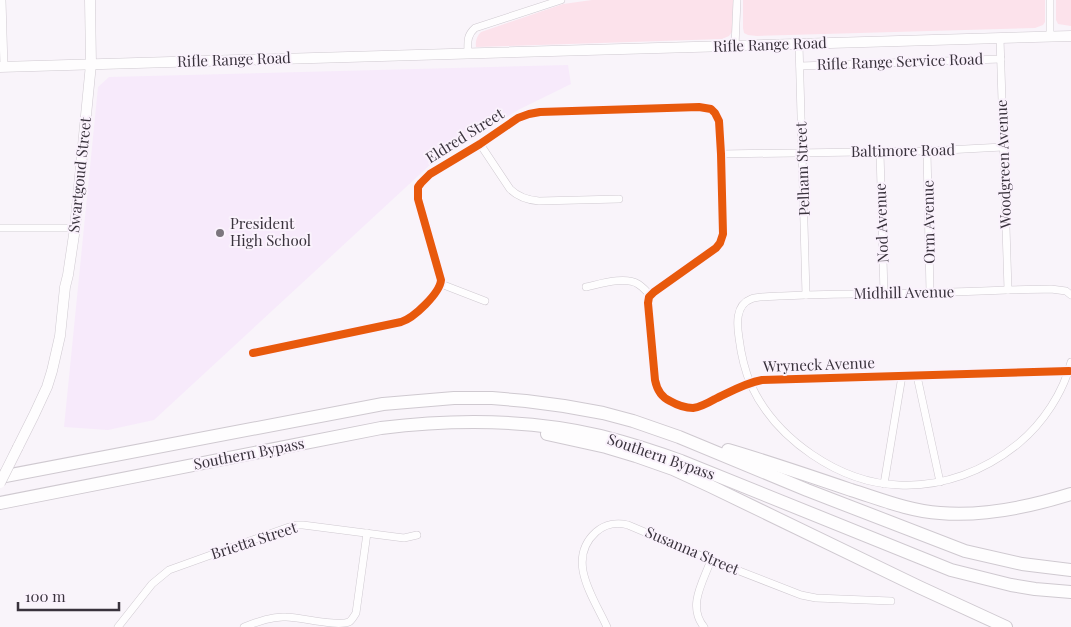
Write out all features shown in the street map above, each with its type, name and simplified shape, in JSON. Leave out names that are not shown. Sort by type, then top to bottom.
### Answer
[{"type":"highway","name":"Southern Bypass","points":[[0,477],[383,404],[454,398],[518,400],[564,406],[633,421],[679,437],[806,490],[965,551],[1022,564],[1071,570]]},
{"type":"highway","name":"Southern Bypass","points":[[0,503],[381,428],[420,423],[484,421],[526,424],[572,430],[637,445],[689,464],[951,570],[1011,585],[1071,592]]},
{"type":"highway","points":[[484,421],[606,447],[674,469],[1006,627]]},
{"type":"highway","points":[[679,437],[736,452],[921,511],[947,514],[980,514],[1052,500],[1071,494]]},
{"type":"highway","points":[[1033,504],[1071,488]]},
{"type":"main road","points":[[85,0],[88,64]]},
{"type":"main road","points":[[88,64],[90,0]]},
{"type":"main road","name":"Rifle Range Road","points":[[2,67],[1071,36]]},
{"type":"main road","name":"Swartgoud Street","points":[[0,483],[42,399],[52,371],[60,336],[65,286],[68,275],[80,120],[88,64]]},
{"type":"street","points":[[2,0],[2,67]]},
{"type":"street","points":[[468,54],[468,37],[475,28],[561,0]]},
{"type":"street","points":[[735,46],[737,0]]},
{"type":"street","points":[[1050,0],[1050,36]]},
{"type":"street","name":"Woodgreen Avenue","points":[[1000,38],[1008,290]]},
{"type":"street","name":"Pelham Street","points":[[799,44],[806,295]]},
{"type":"street","name":"Rifle Range Service Road","points":[[800,66],[1001,59]]},
{"type":"street","name":"Eldred Street","points":[[441,284],[439,268],[418,199],[418,187],[430,174],[480,144],[518,118],[540,112],[698,107],[711,109],[715,112],[719,121],[721,154]]},
{"type":"street","points":[[480,144],[510,189],[521,197],[539,201],[619,199]]},
{"type":"street","name":"Baltimore Road","points":[[721,154],[1004,148]]},
{"type":"street","name":"Orm Avenue","points":[[927,151],[930,293]]},
{"type":"street","name":"Nod Avenue","points":[[880,152],[884,294]]},
{"type":"street","points":[[586,287],[614,281],[633,282],[639,284],[650,295],[716,248],[723,234],[721,154]]},
{"type":"street","points":[[0,228],[72,228]]},
{"type":"street","points":[[253,352],[406,320],[416,314],[441,284],[484,300]]},
{"type":"street","name":"Midhill Avenue","points":[[750,382],[740,344],[738,320],[740,309],[752,299],[806,295],[1008,290],[1057,290],[1066,291],[1071,295]]},
{"type":"street","name":"Wryneck Avenue","points":[[650,295],[648,303],[655,380],[658,391],[667,400],[682,406],[695,407],[750,382],[762,380],[1069,371]]},
{"type":"street","points":[[750,382],[766,410],[780,427],[818,458],[852,475],[884,484],[916,485],[940,482],[979,469],[1024,439],[1054,402],[1069,371],[1071,362]]},
{"type":"street","points":[[884,484],[902,376]]},
{"type":"street","points":[[917,376],[940,482]]},
{"type":"street","name":"Susanna Street","points":[[605,626],[582,565],[582,553],[598,530],[612,524],[628,525],[801,595],[816,598],[892,601]]},
{"type":"street","name":"Brietta Street","points":[[118,627],[156,580],[169,570],[296,525],[404,538],[417,534]]},
{"type":"street","points":[[244,627],[285,616],[336,624],[351,621],[356,613],[367,534]]},
{"type":"street","points":[[704,627],[698,618],[696,604],[711,560]]},
{"type":"shaded area","points":[[592,0],[733,0],[732,32],[729,36],[722,39],[476,47],[478,35],[481,32],[563,4]]},
{"type":"shaded area","points":[[743,0],[1045,0],[1045,22],[1043,25],[1035,28],[757,36],[744,33]]},
{"type":"shaded area","points":[[1056,0],[1071,0],[1071,26],[1058,24],[1056,20]]},
{"type":"shaded area","name":"President High School","points":[[568,65],[571,84],[518,110],[431,164],[154,420],[108,430],[64,427],[98,87],[109,77]]},
{"type":"cycle path","points":[[253,353],[401,322],[413,316],[431,298],[440,285],[441,280],[418,199],[418,187],[430,174],[480,144],[518,118],[540,112],[699,107],[711,109],[719,121],[723,234],[716,248],[649,297],[655,380],[658,390],[664,397],[678,405],[693,408],[704,405],[744,385],[762,380],[1069,371]]},
{"type":"place","name":"President High School","points":[[220,233]]}]
